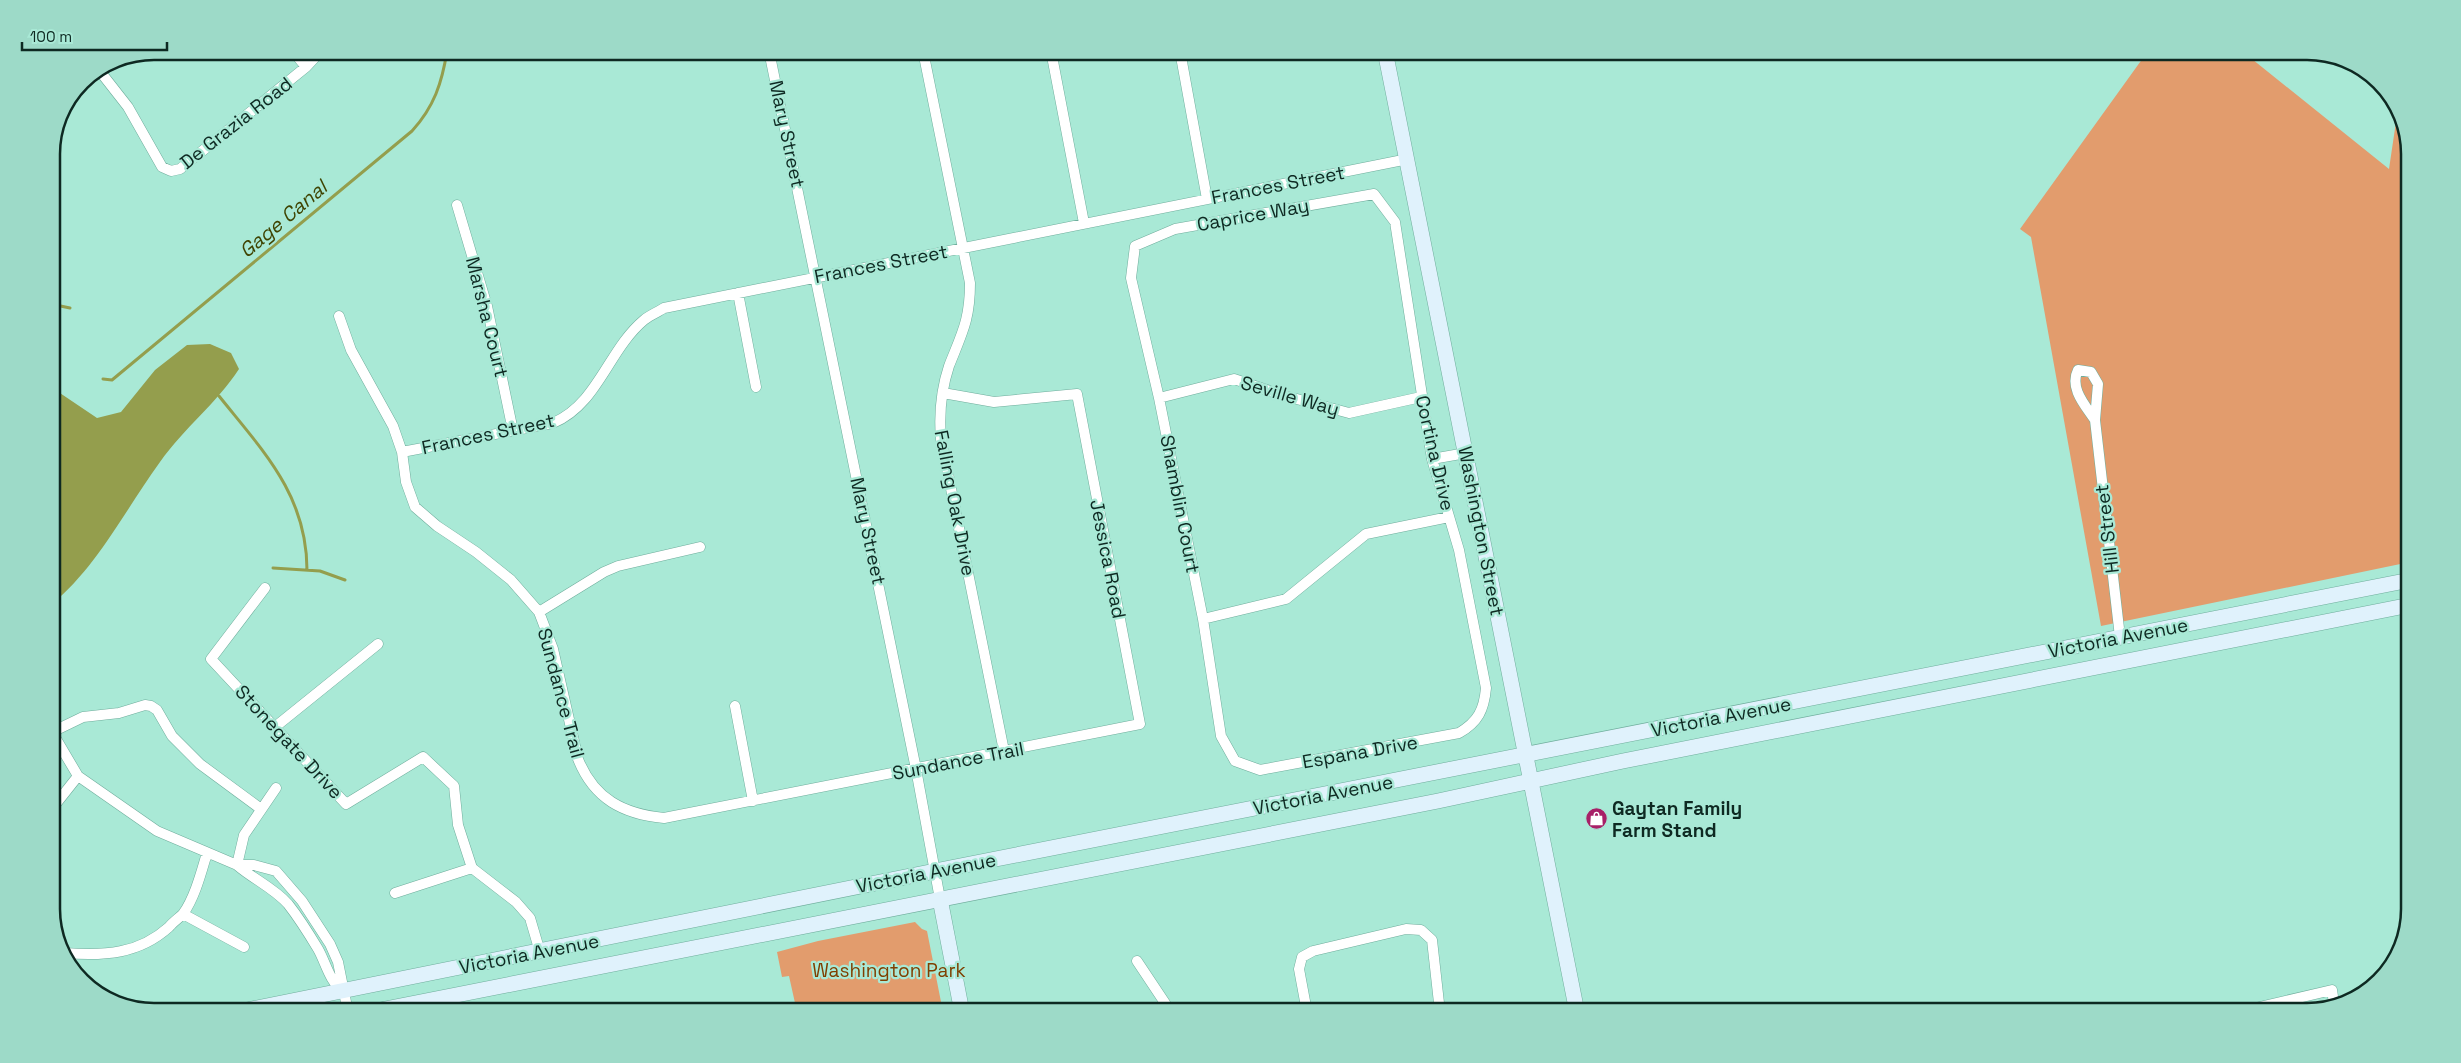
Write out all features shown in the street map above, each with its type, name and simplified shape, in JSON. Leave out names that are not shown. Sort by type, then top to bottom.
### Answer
[{"type":"main road","name":"Washington Street","points":[[1387,60],[1575,1003]]},
{"type":"main road","name":"Victoria Avenue","points":[[282,1003],[934,871],[2401,582]]},
{"type":"main road","name":"Victoria Avenue","points":[[416,1003],[1532,782],[1633,759],[2401,607]]},
{"type":"main road","name":"Mary Street","points":[[940,900],[960,1003]]},
{"type":"street","points":[[300,60],[306,67]]},
{"type":"street","name":"De Grazia Road","points":[[103,75],[128,107],[162,167],[171,171],[180,169],[306,67],[312,60]]},
{"type":"street","name":"Mary Street","points":[[772,60],[916,769],[940,900]]},
{"type":"street","name":"Falling Oak Drive","points":[[925,60],[970,283],[968,314],[959,346],[949,367],[939,414],[941,440],[1004,751]]},
{"type":"street","points":[[1053,60],[1084,223]]},
{"type":"street","points":[[1182,60],[1206,199]]},
{"type":"street","name":"Frances Street","points":[[402,452],[553,423],[568,417],[583,402],[623,345],[644,320],[664,308],[1408,159]]},
{"type":"street","name":"Caprice Way","points":[[1135,246],[1175,229],[1374,194]]},
{"type":"street","name":"Cortina Drive","points":[[1374,194],[1395,222],[1432,459],[1459,550],[1486,688],[1485,704],[1480,716]]},
{"type":"street","name":"Marsha Court","points":[[457,205],[487,306],[513,430]]},
{"type":"street","name":"Shamblin Court","points":[[1135,246],[1132,278],[1203,619],[1222,736],[1235,761]]},
{"type":"street","points":[[738,293],[756,387]]},
{"type":"street","name":"Sundance Trail","points":[[339,316],[351,350],[393,426],[402,452],[406,482],[416,507],[437,526],[476,552],[511,580],[539,612],[553,649],[578,759],[585,776],[603,796],[620,807],[640,816],[664,818],[1140,724]]},
{"type":"street","name":"Seville Way","points":[[1158,398],[1234,379],[1282,395],[1349,413],[1421,397]]},
{"type":"street","name":"Jessica Road","points":[[943,393],[994,402],[1077,394],[1140,724]]},
{"type":"street","name":"Hill Street","points":[[2095,420],[2120,637]]},
{"type":"street","points":[[1432,459],[1466,453]]},
{"type":"street","points":[[1203,619],[1286,599],[1366,534],[1449,517]]},
{"type":"street","points":[[539,612],[604,572],[618,566],[700,546]]},
{"type":"street","name":"Stonegate Drive","points":[[265,588],[212,659],[346,804],[423,757],[454,786],[458,825],[472,868]]},
{"type":"street","points":[[275,727],[378,644]]},
{"type":"street","points":[[60,728],[82,717],[119,714],[144,705],[151,706],[157,710],[172,736],[195,759],[261,809]]},
{"type":"street","points":[[735,706],[753,801]]},
{"type":"street","name":"Espana Drive","points":[[1235,761],[1260,770],[1459,733],[1471,726],[1480,716]]},
{"type":"street","points":[[60,746],[78,776],[157,831],[236,865],[249,876],[278,894],[288,904],[318,950],[332,980],[343,991]]},
{"type":"street","points":[[60,800],[78,776]]},
{"type":"street","points":[[236,865],[244,834],[276,788]]},
{"type":"street","points":[[72,954],[116,954],[137,948],[157,938],[183,914],[196,886],[207,853]]},
{"type":"street","points":[[236,865],[254,865],[276,872],[302,900],[330,944],[338,962],[346,1003]]},
{"type":"street","points":[[395,893],[472,868],[516,902],[530,918],[540,952]]},
{"type":"street","points":[[183,914],[244,947]]},
{"type":"street","points":[[1305,1003],[1299,969],[1302,958],[1314,951],[1406,929],[1421,930],[1432,940],[1439,1003]]},
{"type":"street","points":[[1137,961],[1165,1003]]},
{"type":"street","points":[[2276,1003],[2332,990],[2333,999]]},
{"type":"green space","points":[[2142,60],[2253,60],[2389,169],[2396,123],[2401,148],[2401,564],[2101,626],[2031,237],[2020,229]]},
{"type":"green space","name":"Washington Park","points":[[915,922],[927,931],[941,1003],[795,1003],[789,976],[782,977],[777,952],[818,941]]},
{"type":"shaded area","points":[[210,344],[231,353],[239,369],[221,393],[169,450],[97,555],[60,597],[60,393],[97,418],[121,412],[155,370],[187,345]]},
{"type":"waterway","name":"Gage Canal","points":[[103,379],[112,380],[412,131],[426,113],[436,94],[445,60]]},
{"type":"waterway","points":[[60,306],[70,308]]},
{"type":"waterway","points":[[219,396],[266,455],[291,496],[305,543],[307,570]]},
{"type":"waterway","points":[[273,568],[320,571],[345,580]]},
{"type":"place","name":"Gaytan Family Farm Stand","points":[[1596,819]]}]
